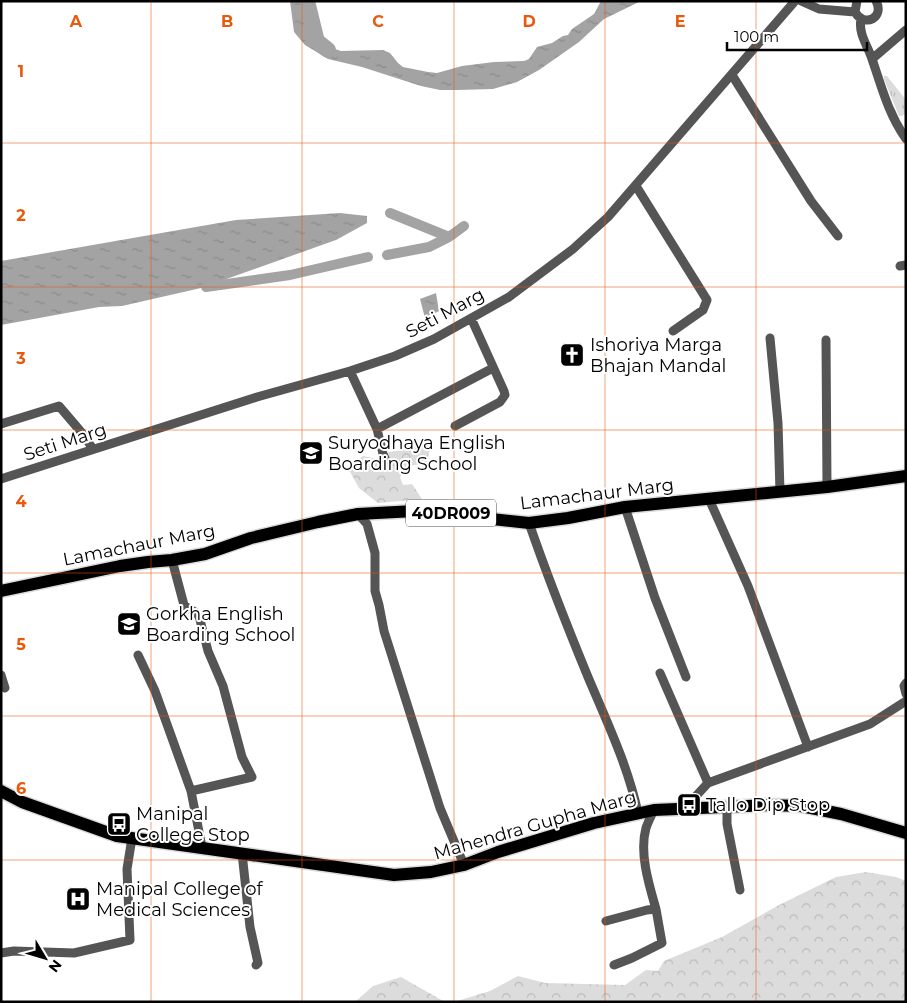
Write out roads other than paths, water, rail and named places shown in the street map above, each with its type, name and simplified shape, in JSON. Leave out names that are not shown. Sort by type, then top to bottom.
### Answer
[{"type":"main road","name":"Lamachaur Marg","points":[[1,591],[120,566],[205,554],[260,536],[358,514],[434,510],[474,517],[529,523],[625,507],[827,487],[906,476]]},
{"type":"main road","name":"Mahendra Gupha Marg","points":[[1,791],[22,802],[118,836],[394,875],[431,872],[464,865],[498,852],[594,823],[654,810],[690,807],[801,806],[842,814],[906,833]]},
{"type":"street","name":"Seti Marg","points":[[1,479],[257,397],[350,371],[395,356],[434,339],[509,296],[573,249],[608,217],[795,1]]},
{"type":"street","points":[[801,1],[819,9],[858,15],[870,20],[876,16],[878,10],[876,1]]},
{"type":"street","points":[[857,1],[861,32],[884,97],[896,124],[906,139]]},
{"type":"street","points":[[872,59],[906,30]]},
{"type":"street","points":[[732,75],[811,200],[838,236]]},
{"type":"street","points":[[636,186],[707,300],[703,310],[673,331]]},
{"type":"street","points":[[455,426],[500,402],[504,395],[504,391],[471,318]]},
{"type":"street","points":[[770,338],[778,423],[780,492]]},
{"type":"street","points":[[826,340],[827,487]]},
{"type":"street","points":[[376,429],[493,368]]},
{"type":"street","points":[[350,371],[376,429],[387,462]]},
{"type":"street","points":[[1,424],[59,406],[93,449]]},
{"type":"street","points":[[709,498],[748,586],[808,747]]},
{"type":"street","points":[[625,507],[655,598],[686,678]]},
{"type":"street","points":[[358,514],[367,524],[375,553],[375,591],[384,632],[440,808],[464,865]]},
{"type":"street","points":[[529,523],[545,570],[621,756],[632,786],[638,813]]},
{"type":"street","points":[[172,560],[184,605],[188,609],[196,611],[199,616],[208,652],[223,686],[242,757],[252,777],[191,791]]},
{"type":"street","points":[[138,655],[155,691],[191,791],[202,847]]},
{"type":"street","points":[[660,673],[708,783]]},
{"type":"street","points":[[1,675],[5,688]]},
{"type":"street","points":[[690,807],[696,796],[708,783],[870,724],[906,701]]},
{"type":"street","points":[[727,807],[727,824],[740,890]]},
{"type":"street","points":[[614,965],[662,943],[644,852],[646,828],[654,810]]},
{"type":"street","points":[[1,953],[74,953],[130,940],[126,869],[132,838]]},
{"type":"street","points":[[242,853],[250,927],[258,963],[256,966]]},
{"type":"street","points":[[606,921],[647,910],[656,910]]},
{"type":"water","points":[[290,1],[307,1],[307,20],[310,28],[329,47],[341,51],[383,50],[390,53],[403,67],[437,73],[462,66],[524,61],[529,59],[537,47],[552,43],[568,35],[572,29],[594,14],[601,1],[641,1],[604,19],[579,42],[539,70],[517,82],[493,89],[440,90],[328,59],[305,45],[294,32]]},
{"type":"water","points":[[340,213],[367,216],[367,223],[336,240],[201,288],[122,306],[99,307],[1,325],[1,261],[236,220]]},
{"type":"water","points":[[436,293],[439,311],[425,318],[420,299]]},
{"type":"waterway","points":[[307,1],[316,38],[328,50]]},
{"type":"waterway","points":[[390,213],[449,237],[464,226]]},
{"type":"waterway","points":[[387,255],[429,247],[449,237]]},
{"type":"waterway","points":[[206,287],[290,275],[368,257]]},
{"type":"place","name":"Ishoriya Marga Bhajan Mandal","points":[[572,355]]},
{"type":"place","name":"Suryodhaya English Boarding School","points":[[311,453]]},
{"type":"place","name":"Gorkha English Boarding School","points":[[129,624]]},
{"type":"place","name":"Tallo Dip Stop","points":[[689,805]]},
{"type":"place","name":"Manipal College Stop","points":[[119,824]]},
{"type":"place","name":"Manipal College of Medical Sciences","points":[[78,899]]}]
